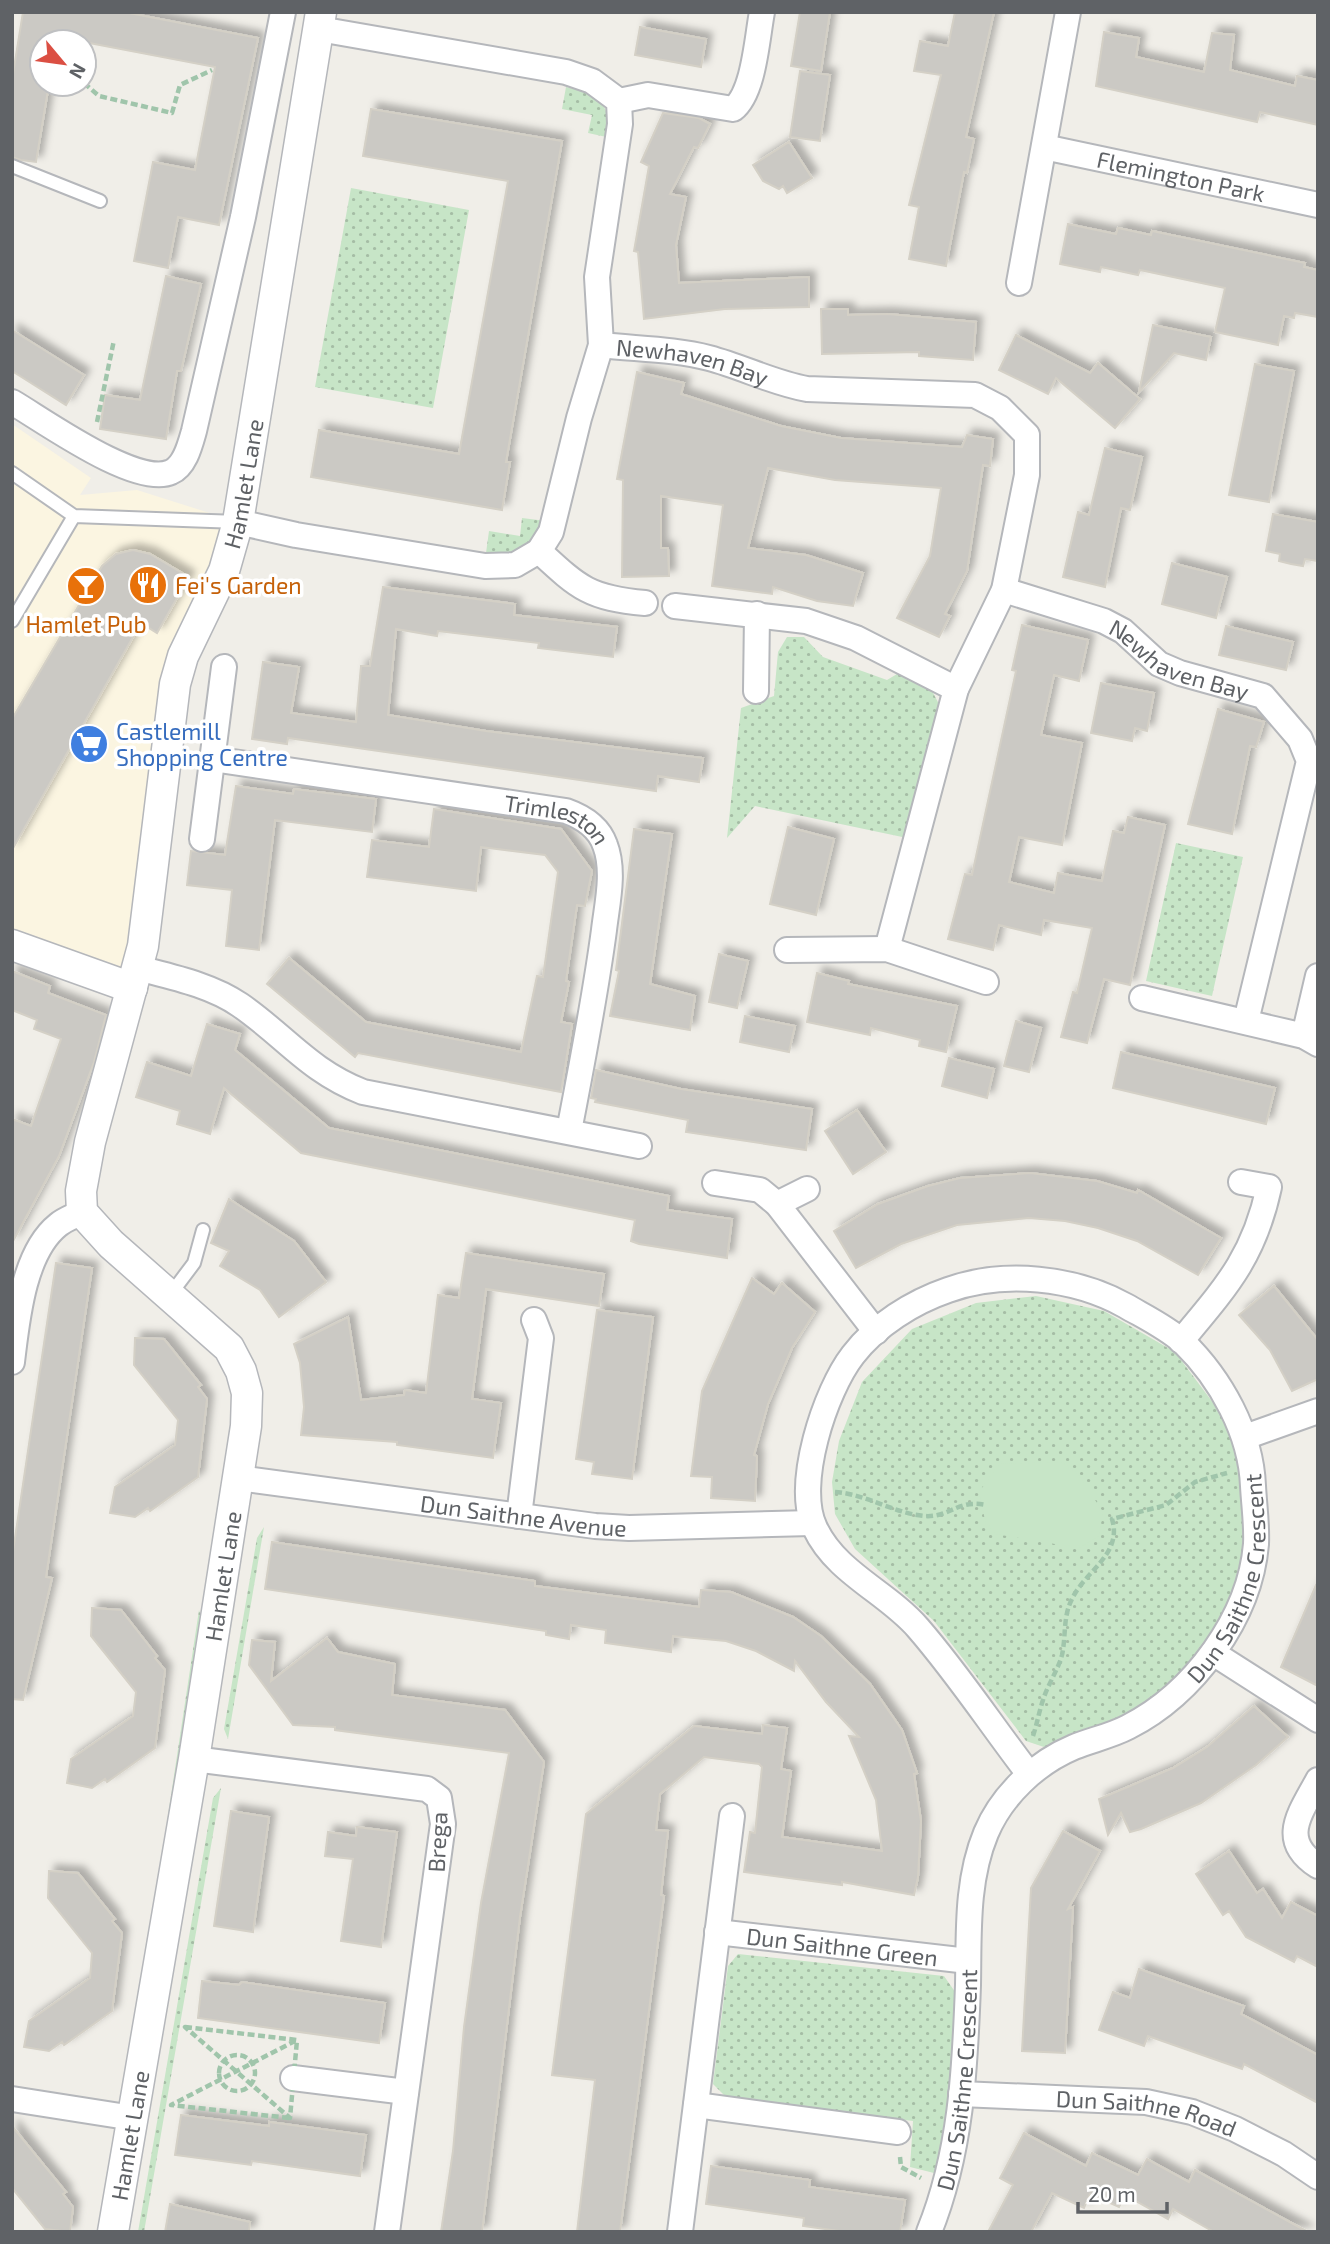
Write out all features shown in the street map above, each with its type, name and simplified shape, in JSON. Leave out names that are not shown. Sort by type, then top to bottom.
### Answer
[{"type":"street","points":[[12,402],[87,446],[141,473],[159,475],[171,472],[180,465],[188,449],[243,217],[283,12]]},
{"type":"street","points":[[320,21],[566,72],[592,81],[619,101],[648,95],[733,108],[742,102],[748,86],[762,12]]},
{"type":"street","points":[[1019,283],[1069,12]]},
{"type":"street","name":"Hamlet Lane","points":[[113,2232],[239,1478],[247,1393],[241,1371],[229,1348],[111,1244],[82,1212],[81,1191],[90,1142],[135,978],[175,684],[183,656],[224,571],[238,522],[320,21]]},
{"type":"street","name":"Newhaven Bay","points":[[539,551],[551,532],[579,418],[601,345],[597,277],[620,124],[619,101]]},
{"type":"street","name":"Flemington Park","points":[[1044,147],[1318,205]]},
{"type":"street","name":"Newhaven Bay","points":[[601,345],[706,357],[741,367],[780,384],[807,389],[975,395],[1000,408],[1027,435],[1027,475],[1004,590],[956,689],[887,949]]},
{"type":"street","points":[[238,522],[296,535],[485,566],[515,565],[539,551],[592,593],[607,600],[645,604]]},
{"type":"street","name":"Newhaven Bay","points":[[1004,590],[1104,621],[1123,631],[1159,664],[1180,673],[1263,696],[1300,739],[1309,761],[1246,1021]]},
{"type":"street","points":[[676,606],[806,621],[856,638],[956,689]]},
{"type":"street","points":[[756,691],[757,614]]},
{"type":"street","points":[[202,839],[224,667]]},
{"type":"street","name":"Trimleston","points":[[212,759],[566,811],[593,825],[605,844],[609,861],[609,889],[596,995],[569,1131]]},
{"type":"street","points":[[12,944],[135,978],[213,991],[238,1003],[309,1064],[340,1083],[363,1092],[639,1146]]},
{"type":"street","points":[[787,950],[887,949],[986,982]]},
{"type":"street","points":[[1142,998],[1246,1021],[1311,1040],[1318,976]]},
{"type":"street","points":[[1181,1341],[1233,1279],[1250,1250],[1261,1223],[1269,1187],[1241,1182]]},
{"type":"street","points":[[715,1183],[760,1189],[777,1204],[876,1332]]},
{"type":"street","points":[[777,1204],[807,1189]]},
{"type":"street","points":[[12,1362],[19,1304],[29,1273],[52,1231],[59,1224],[82,1212]]},
{"type":"street","name":"Dun Saithne Crescent","points":[[929,2232],[953,2159],[961,2094],[971,1891],[988,1828],[1032,1771],[1070,1748],[1122,1730],[1155,1713],[1213,1653],[1248,1582],[1256,1544],[1252,1466],[1245,1437],[1206,1368],[1181,1341],[1115,1300],[1070,1285],[1027,1279],[990,1280],[953,1288],[921,1301],[876,1332],[853,1355],[832,1393],[817,1434],[810,1490],[812,1522],[836,1559],[916,1625],[1032,1771]]},
{"type":"street","points":[[519,1516],[541,1338],[534,1320]]},
{"type":"street","points":[[1245,1437],[1318,1411]]},
{"type":"street","name":"Dun Saithne Avenue","points":[[239,1478],[629,1528],[812,1522]]},
{"type":"street","points":[[1213,1653],[1318,1720]]},
{"type":"street","name":"Brega","points":[[194,1759],[427,1789],[439,1798],[443,1824],[387,2232]]},
{"type":"street","points":[[1318,1780],[1295,1830],[1294,1843],[1303,1856],[1318,1866]]},
{"type":"street","name":"Dun Saithne Green","points":[[680,2232],[732,1815]]},
{"type":"street","name":"Dun Saithne Green","points":[[717,1932],[968,1961]]},
{"type":"street","points":[[293,2078],[406,2092]]},
{"type":"street","name":"Dun Saithne Road","points":[[961,2094],[1146,2102],[1192,2112],[1235,2129],[1284,2154],[1318,2177]]},
{"type":"street","points":[[12,2099],[133,2118]]},
{"type":"street","points":[[696,2105],[898,2132]]},
{"type":"lane","points":[[12,166],[100,201]]},
{"type":"lane","points":[[12,473],[74,516],[238,522]]},
{"type":"lane","points":[[12,621],[74,516]]},
{"type":"lane","points":[[170,1295],[194,1263],[202,1230]]},
{"type":"path","points":[[98,95],[172,113],[180,85],[212,70]]},
{"type":"path","points":[[87,446],[94,431],[114,340]]},
{"type":"path","points":[[1032,1771],[1030,1745],[1043,1699],[1062,1657],[1068,1610],[1085,1578],[1111,1551],[1116,1533],[1112,1519],[1166,1505],[1195,1482],[1252,1466]]},
{"type":"path","points":[[810,1490],[844,1492],[925,1516],[944,1514],[970,1502],[986,1504]]},
{"type":"path","points":[[290,2118],[185,2027],[298,2040]]},
{"type":"path","points":[[290,2118],[171,2105],[298,2040]]},
{"type":"path","points":[[290,2118],[298,2040]]},
{"type":"path","points":[[241,2054],[252,2063],[255,2070],[251,2084],[240,2091],[231,2091],[220,2080],[219,2068],[223,2060],[241,2054]]},
{"type":"path","points":[[898,2132],[901,2166],[943,2190]]},
{"type":"shaded area","name":"Castlemill Shopping Centre","points":[[12,424],[91,478],[80,495],[137,490],[238,522],[196,626],[132,988],[12,945]]},
{"type":"green space","points":[[566,87],[586,93],[600,102],[608,116],[611,138],[588,133],[592,115],[562,109]]},
{"type":"green space","points":[[351,188],[469,210],[433,408],[315,387]]},
{"type":"green space","points":[[522,518],[546,521],[530,544],[514,552],[486,553],[489,531],[520,536]]},
{"type":"green space","points":[[787,637],[804,637],[823,657],[887,680],[897,674],[931,689],[940,706],[907,838],[755,806],[727,838],[741,708],[774,696],[778,652]]},
{"type":"green space","points":[[1176,843],[1243,857],[1212,996],[1146,981]]},
{"type":"green space","points":[[1036,1296],[1104,1311],[1175,1352],[1220,1412],[1240,1462],[1248,1530],[1235,1588],[1204,1649],[1152,1702],[1047,1748],[1026,1741],[934,1621],[855,1549],[835,1514],[832,1482],[839,1441],[862,1382],[912,1329],[976,1303]]},
{"type":"green space","points":[[1062,1462],[1078,1474],[1103,1512],[1099,1536],[1079,1548],[995,1534],[985,1520],[979,1492],[999,1464]]},
{"type":"green space","points":[[264,1527],[228,1739],[224,1729],[257,1538]]},
{"type":"green space","points":[[199,1610],[203,1623],[173,1814],[167,1822]]},
{"type":"green space","points":[[221,1788],[144,2232],[138,2232],[213,1798]]},
{"type":"green space","points":[[738,1954],[944,1976],[958,1996],[954,2093],[938,2174],[910,2167],[913,2121],[745,2100],[725,2096],[713,2084],[728,1966]]},
{"type":"building","points":[[23,12],[124,12],[258,38],[219,225],[178,217],[168,268],[134,261],[153,162],[195,170],[215,67],[98,45],[98,28],[28,28],[28,98],[47,98],[36,162],[12,157],[12,80]]},
{"type":"building","points":[[800,12],[830,12],[821,71],[791,66]]},
{"type":"building","points":[[955,12],[994,12],[966,137],[974,139],[967,173],[964,172],[946,266],[909,259],[919,207],[909,205],[941,75],[914,71],[920,41],[948,46]]},
{"type":"building","points":[[640,27],[706,39],[701,67],[635,55]]},
{"type":"building","points":[[1104,32],[1139,38],[1136,57],[1204,72],[1212,33],[1234,35],[1230,70],[1295,86],[1297,76],[1318,80],[1318,125],[1260,112],[1257,122],[1096,86]]},
{"type":"building","points":[[800,71],[830,75],[820,141],[790,137]]},
{"type":"building","points":[[371,109],[562,141],[506,462],[510,462],[502,510],[311,477],[319,430],[459,454],[508,181],[363,156]]},
{"type":"building","points":[[663,113],[699,118],[710,124],[698,148],[694,147],[670,194],[686,197],[676,245],[679,283],[809,277],[809,307],[725,309],[644,319],[638,252],[634,251],[649,166],[641,162]]},
{"type":"building","points":[[789,142],[812,178],[787,193],[783,186],[779,189],[763,181],[753,165]]},
{"type":"building","points":[[1068,224],[1116,234],[1118,228],[1151,235],[1152,231],[1305,263],[1304,267],[1318,270],[1318,317],[1295,313],[1294,318],[1284,316],[1278,345],[1215,332],[1225,288],[1140,270],[1138,275],[1101,267],[1100,272],[1060,264]]},
{"type":"building","points":[[166,276],[201,284],[181,371],[177,371],[166,439],[100,429],[105,395],[140,400]]},
{"type":"building","points":[[821,309],[848,309],[848,315],[888,314],[976,322],[973,360],[919,356],[919,352],[822,354]]},
{"type":"building","points":[[1153,325],[1211,337],[1206,360],[1174,353],[1139,392]]},
{"type":"building","points":[[12,330],[84,375],[66,405],[12,371]]},
{"type":"building","points":[[1016,335],[1090,373],[1098,363],[1140,399],[1115,428],[1056,378],[1048,394],[999,370]]},
{"type":"building","points":[[1255,364],[1294,371],[1269,502],[1229,495]]},
{"type":"building","points":[[637,372],[684,383],[681,394],[781,426],[841,438],[962,447],[967,435],[993,439],[990,466],[983,465],[967,571],[945,614],[950,616],[939,637],[897,618],[930,556],[941,488],[835,480],[768,468],[748,548],[806,555],[863,573],[853,606],[817,601],[773,587],[772,594],[712,586],[723,505],[661,496],[661,548],[668,548],[669,576],[622,577],[623,480],[617,479]]},
{"type":"building","points":[[1105,448],[1142,457],[1130,510],[1121,508],[1105,587],[1063,577],[1078,512],[1089,515]]},
{"type":"building","points":[[1273,514],[1318,522],[1318,561],[1305,559],[1303,566],[1291,564],[1279,561],[1280,554],[1266,551]]},
{"type":"building","points":[[133,550],[150,554],[189,577],[157,633],[141,623],[12,850],[12,719],[102,566],[116,554]]},
{"type":"building","points":[[1172,563],[1227,577],[1216,618],[1162,604]]},
{"type":"building","points":[[383,587],[515,604],[514,615],[617,627],[613,657],[538,648],[539,643],[438,631],[437,636],[396,629],[388,715],[486,731],[703,758],[699,782],[658,776],[656,791],[288,738],[287,744],[252,739],[263,662],[299,667],[291,713],[356,722],[361,666],[370,666]]},
{"type":"building","points":[[1022,625],[1088,640],[1079,681],[1054,675],[1041,735],[1082,743],[1062,845],[1019,837],[1009,882],[1054,893],[1058,873],[1102,881],[1113,831],[1124,833],[1128,817],[1165,825],[1130,985],[1104,979],[1087,1043],[1061,1037],[1073,992],[1077,993],[1092,928],[1044,920],[1041,935],[999,925],[993,950],[948,939],[965,874],[972,875],[1016,671],[1012,670]]},
{"type":"building","points":[[1226,626],[1293,642],[1286,670],[1219,655]]},
{"type":"building","points":[[1101,683],[1154,693],[1147,731],[1135,728],[1132,741],[1091,733]]},
{"type":"building","points":[[1218,709],[1264,722],[1256,747],[1250,746],[1232,834],[1188,824]]},
{"type":"building","points":[[236,786],[293,794],[294,789],[376,799],[372,832],[275,820],[259,950],[226,946],[232,890],[187,885],[191,851],[225,855]]},
{"type":"building","points":[[434,809],[561,829],[592,871],[585,906],[577,905],[566,981],[569,982],[561,1022],[572,1024],[561,1092],[358,1053],[355,1057],[267,984],[289,958],[366,1022],[521,1052],[537,976],[543,977],[558,872],[545,855],[481,847],[476,891],[367,877],[372,840],[429,847]]},
{"type":"building","points":[[788,827],[834,839],[816,915],[770,904]]},
{"type":"building","points":[[634,829],[672,834],[650,984],[695,996],[690,1030],[610,1016],[619,971],[616,970]]},
{"type":"building","points":[[719,954],[748,961],[737,1008],[709,1002]]},
{"type":"building","points":[[12,971],[50,986],[48,993],[106,1015],[94,1062],[59,1156],[12,1243],[12,1119],[31,1126],[61,1039],[34,1029],[37,1020],[12,1010]]},
{"type":"building","points":[[817,973],[849,981],[848,984],[957,1006],[946,1052],[919,1046],[920,1040],[871,1028],[870,1035],[807,1022]]},
{"type":"building","points":[[745,1016],[795,1026],[789,1052],[740,1042]]},
{"type":"building","points":[[1016,1021],[1041,1028],[1029,1072],[1004,1066]]},
{"type":"building","points":[[207,1024],[240,1034],[235,1050],[329,1128],[669,1196],[667,1210],[732,1219],[727,1258],[631,1241],[635,1220],[301,1153],[224,1088],[210,1134],[177,1124],[180,1111],[136,1097],[147,1062],[191,1076]]},
{"type":"building","points":[[1121,1052],[1275,1088],[1266,1124],[1113,1088]]},
{"type":"building","points":[[949,1058],[994,1069],[987,1098],[942,1086]]},
{"type":"building","points":[[596,1070],[681,1089],[812,1109],[806,1150],[686,1132],[688,1120],[595,1102],[596,1099],[591,1098]]},
{"type":"building","points":[[857,1110],[886,1152],[853,1174],[825,1131]]},
{"type":"building","points":[[1030,1173],[1097,1181],[1137,1193],[1138,1190],[1221,1238],[1198,1275],[1137,1241],[1065,1221],[1029,1218],[957,1225],[901,1244],[856,1268],[834,1231],[878,1204],[928,1186],[960,1178]]},
{"type":"building","points":[[229,1199],[294,1241],[326,1282],[279,1317],[260,1290],[220,1266],[229,1251],[211,1243]]},
{"type":"building","points":[[466,1253],[604,1274],[599,1306],[486,1289],[472,1399],[501,1403],[493,1458],[397,1445],[397,1442],[301,1435],[304,1407],[300,1363],[294,1344],[348,1317],[361,1400],[404,1395],[405,1390],[426,1393],[438,1295],[459,1298]]},
{"type":"building","points":[[56,1263],[92,1268],[46,1577],[52,1578],[23,1700],[12,1699],[12,1558]]},
{"type":"building","points":[[752,1278],[774,1294],[782,1283],[815,1312],[792,1348],[768,1404],[754,1455],[757,1456],[755,1501],[711,1498],[712,1477],[691,1476],[702,1391]]},
{"type":"building","points":[[1274,1286],[1318,1340],[1318,1379],[1292,1391],[1270,1350],[1239,1315]]},
{"type":"building","points":[[597,1310],[653,1317],[632,1479],[592,1474],[594,1462],[576,1459]]},
{"type":"building","points":[[135,1338],[164,1339],[201,1385],[198,1387],[207,1399],[198,1477],[150,1511],[148,1508],[135,1517],[110,1513],[115,1487],[175,1445],[178,1420],[134,1365]]},
{"type":"building","points":[[272,1542],[535,1581],[535,1586],[699,1607],[701,1590],[731,1592],[793,1617],[821,1636],[870,1684],[902,1730],[917,1773],[914,1774],[921,1821],[918,1877],[914,1895],[842,1882],[842,1885],[744,1872],[750,1832],[755,1833],[762,1767],[759,1764],[704,1757],[660,1794],[656,1830],[668,1831],[661,1895],[664,1896],[620,2232],[577,2232],[595,2080],[552,2075],[586,1814],[694,1726],[762,1734],[763,1725],[787,1728],[781,1769],[791,1771],[782,1837],[882,1851],[876,1800],[849,1736],[859,1737],[826,1702],[795,1661],[794,1671],[756,1651],[726,1641],[673,1636],[671,1652],[605,1643],[606,1630],[571,1625],[569,1639],[546,1635],[546,1631],[265,1589]]},
{"type":"building","points":[[1318,1585],[1318,1686],[1281,1667]]},
{"type":"building","points":[[92,1608],[121,1610],[165,1670],[155,1748],[107,1782],[105,1779],[92,1788],[67,1783],[71,1759],[133,1716],[136,1692],[91,1636]]},
{"type":"building","points":[[327,1638],[338,1652],[395,1664],[392,1695],[505,1710],[544,1762],[520,1917],[482,2232],[441,2232],[453,2151],[464,2027],[481,1903],[509,1753],[335,1730],[335,1727],[293,1725],[249,1665],[252,1640],[275,1642],[271,1681]]},
{"type":"building","points":[[1254,1706],[1288,1737],[1256,1765],[1201,1803],[1130,1832],[1121,1813],[1108,1835],[1099,1799],[1173,1768],[1207,1747]]},
{"type":"building","points":[[231,1811],[269,1817],[253,1932],[214,1926]]},
{"type":"building","points":[[357,1827],[397,1832],[381,1947],[341,1941],[353,1859],[325,1856],[328,1832],[356,1836]]},
{"type":"building","points":[[1063,1831],[1100,1851],[1068,1909],[1073,1907],[1065,2053],[1022,2051],[1031,1888]]},
{"type":"building","points":[[1229,1851],[1257,1893],[1263,1889],[1282,1918],[1291,1902],[1318,1916],[1318,1967],[1297,1956],[1294,1962],[1246,1937],[1229,1911],[1223,1915],[1196,1874]]},
{"type":"building","points":[[49,1871],[78,1873],[115,1919],[112,1921],[122,1933],[112,2011],[64,2045],[62,2042],[49,2051],[24,2047],[29,2021],[90,1978],[92,1953],[48,1898]]},
{"type":"building","points":[[1139,1969],[1244,2006],[1241,2014],[1318,2055],[1318,2103],[1244,2064],[1242,2069],[1148,2036],[1144,2046],[1099,2030],[1113,1992],[1130,1998]]},
{"type":"building","points":[[202,1981],[239,1985],[242,1982],[385,2003],[379,2043],[198,2018]]},
{"type":"building","points":[[181,2115],[269,2126],[269,2122],[366,2135],[360,2176],[252,2161],[251,2165],[175,2155]]},
{"type":"building","points":[[12,2126],[66,2192],[63,2194],[73,2207],[70,2232],[45,2229],[12,2188]]},
{"type":"building","points":[[1024,2133],[1086,2166],[1092,2153],[1138,2175],[1147,2159],[1189,2182],[1195,2170],[1308,2232],[1214,2232],[1173,2209],[1168,2219],[1125,2195],[1119,2207],[1090,2194],[1084,2208],[1052,2193],[1031,2232],[988,2232],[1013,2185],[1000,2178]]},
{"type":"building","points":[[711,2166],[810,2180],[809,2187],[905,2200],[900,2232],[846,2232],[803,2226],[804,2218],[706,2204]]},
{"type":"building","points":[[170,2204],[250,2222],[249,2232],[165,2232]]},
{"type":"place","name":"Fei's Garden","points":[[148,585]]},
{"type":"place","name":"Hamlet Pub","points":[[86,586]]},
{"type":"place","name":"Castlemill Shopping Centre","points":[[89,744]]}]
